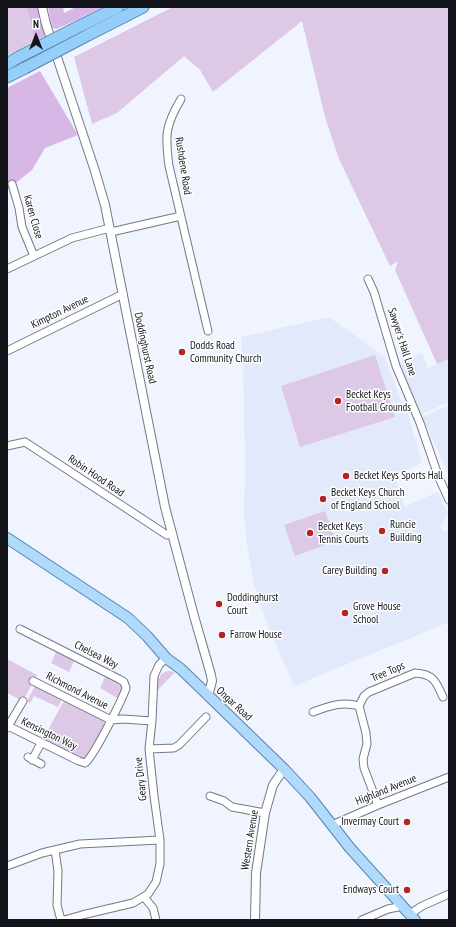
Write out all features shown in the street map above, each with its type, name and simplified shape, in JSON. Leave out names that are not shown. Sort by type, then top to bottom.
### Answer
[{"type":"highway","points":[[7,64],[118,7]]},
{"type":"highway","points":[[7,77],[143,7]]},
{"type":"main road","name":"Ongar Road","points":[[7,538],[128,618],[147,636],[166,658],[181,669],[284,769],[365,865],[412,917]]},
{"type":"street","name":"Doddinghurst Road","points":[[42,7],[46,24],[95,171],[110,230],[172,534],[211,675],[211,686],[208,696]]},
{"type":"street","name":"Rushdene Road","points":[[181,99],[170,119],[166,144],[169,166],[208,331]]},
{"type":"street","name":"Karen Close","points":[[12,184],[18,202],[22,227],[34,256]]},
{"type":"street","points":[[7,269],[72,238],[181,216]]},
{"type":"street","name":"Sawyer's Hall Lane","points":[[368,279],[374,292],[396,366],[420,423],[438,478],[449,500]]},
{"type":"street","name":"Kimpton Avenue","points":[[7,351],[123,294]]},
{"type":"street","name":"Robin Hood Road","points":[[7,446],[25,442],[141,519],[167,535],[172,534]]},
{"type":"street","name":"Chelsea Way","points":[[20,629],[124,682],[126,685],[125,691],[111,720]]},
{"type":"street","name":"Geary Drive","points":[[144,897],[153,888],[160,864],[160,840],[149,750],[154,676],[159,665],[166,658]]},
{"type":"street","name":"Tree Tops","points":[[359,706],[364,696],[369,692],[415,673],[423,673],[432,677],[443,697]]},
{"type":"street","name":"Richmond Avenue","points":[[33,681],[111,720]]},
{"type":"street","name":"Kensington Way","points":[[23,701],[8,727],[85,763],[91,757],[111,720]]},
{"type":"street","points":[[312,712],[331,705],[344,703],[359,706],[366,733],[367,744],[363,759],[364,768],[378,805]]},
{"type":"street","points":[[149,750],[174,748],[179,745],[206,717]]},
{"type":"street","points":[[111,720],[123,719],[152,721]]},
{"type":"street","points":[[41,742],[30,758],[41,764]]},
{"type":"street","name":"Western Avenue","points":[[255,920],[256,874],[265,813],[273,785],[284,769]]},
{"type":"street","name":"Highland Avenue","points":[[332,825],[449,777]]},
{"type":"street","points":[[210,796],[224,801],[232,807],[265,813]]},
{"type":"street","points":[[7,866],[29,857],[65,847],[90,843],[160,840]]},
{"type":"street","points":[[55,850],[58,871],[57,905],[60,920]]},
{"type":"street","points":[[412,917],[422,906],[449,894]]},
{"type":"street","points":[[64,920],[91,916],[128,905],[144,897],[153,908],[156,920]]},
{"type":"street","points":[[362,920],[383,911],[403,906]]},
{"type":"shaded area","points":[[7,7],[26,7],[32,26],[33,42],[7,56]]},
{"type":"shaded area","points":[[26,7],[39,7],[45,36],[33,42],[32,26]]},
{"type":"shaded area","points":[[48,7],[63,7],[64,13],[76,7],[103,7],[56,29],[52,27]]},
{"type":"shaded area","points":[[173,7],[449,7],[449,359],[437,364],[395,270],[398,261],[390,266],[339,159],[325,117],[302,21],[213,92],[200,70],[184,56],[117,113],[92,124],[74,57]]},
{"type":"shaded area","points":[[40,71],[78,135],[45,148],[32,170],[7,190],[7,88]]},
{"type":"shaded area","name":"Becket Keys Church of England School","points":[[329,317],[385,357],[401,400],[406,407],[422,463],[396,475],[395,477],[405,506],[438,492],[447,513],[441,527],[444,532],[449,530],[449,622],[294,686],[266,622],[253,580],[247,544],[244,513],[245,465],[243,360],[241,337]]},
{"type":"shaded area","points":[[422,353],[428,368],[449,359],[449,402],[422,414],[399,363]]},
{"type":"shaded area","name":"Becket Keys Football Grounds","points":[[375,355],[395,417],[300,447],[281,386]]},
{"type":"shaded area","points":[[449,405],[449,472],[448,472],[422,417]]},
{"type":"shaded area","name":"Becket Keys Tennis Courts","points":[[325,511],[336,541],[295,556],[284,525]]},
{"type":"shaded area","points":[[56,652],[74,661],[69,672],[51,663]]},
{"type":"shaded area","points":[[7,659],[37,675],[23,701],[7,693]]},
{"type":"shaded area","points":[[168,671],[175,672],[158,690],[157,684],[160,676]]},
{"type":"shaded area","points":[[106,675],[122,683],[123,687],[119,699],[100,688]]},
{"type":"shaded area","points":[[35,686],[63,697],[58,707],[34,696],[30,703],[27,701]]},
{"type":"shaded area","points":[[65,699],[104,720],[104,727],[87,758],[79,759],[43,739]]},
{"type":"place","name":"Dodds Road Community Church","points":[[182,352]]},
{"type":"place","name":"Becket Keys Football Grounds","points":[[338,401]]},
{"type":"place","name":"Becket Keys Sports Hall","points":[[346,476]]},
{"type":"place","name":"Becket Keys Church of England School","points":[[323,499]]},
{"type":"place","name":"Runcie Building","points":[[382,531]]},
{"type":"place","name":"Becket Keys Tennis Courts","points":[[310,533]]},
{"type":"place","name":"Carey Building","points":[[385,571]]},
{"type":"place","name":"Doddinghurst Court","points":[[219,604]]},
{"type":"place","name":"Grove House School","points":[[345,613]]},
{"type":"place","name":"Farrow House","points":[[222,635]]},
{"type":"place","name":"Invermay Court","points":[[407,822]]},
{"type":"place","name":"Endways Court","points":[[407,890]]}]
